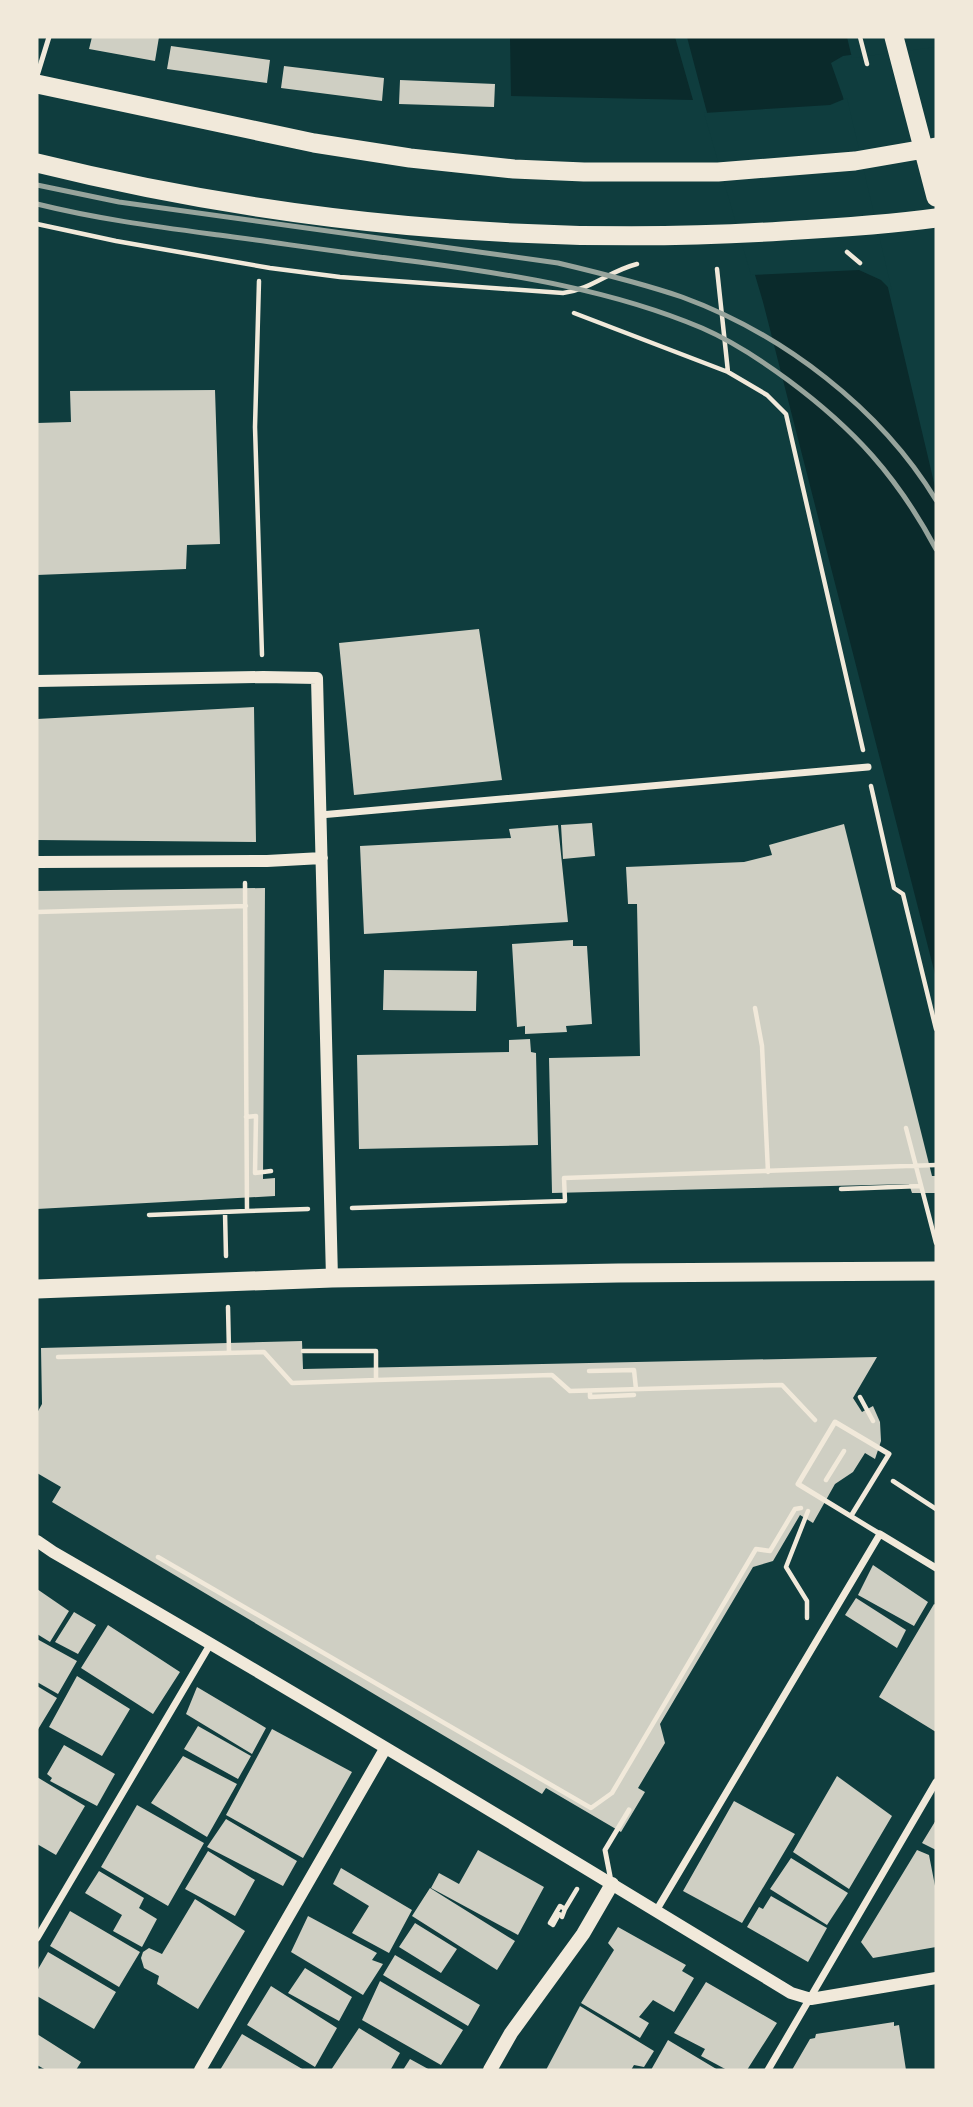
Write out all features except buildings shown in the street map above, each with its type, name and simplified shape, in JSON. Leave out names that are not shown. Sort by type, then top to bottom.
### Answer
[{"type":"highway","points":[[894,37],[930,148],[936,197]]},
{"type":"highway","points":[[37,83],[314,143],[410,158],[514,169],[573,172],[718,172],[869,159],[930,148]]},
{"type":"highway","points":[[37,163],[190,195],[418,228],[594,236],[737,234],[885,225],[936,218]]},
{"type":"highway","points":[[39,1289],[332,1278],[618,1273],[932,1276]]},
{"type":"main road","points":[[490,2070],[511,2033],[583,1934],[612,1885]]},
{"type":"street","points":[[37,681],[317,678],[332,1278]]},
{"type":"street","points":[[320,815],[868,767]]},
{"type":"street","points":[[37,862],[267,861],[322,858]]},
{"type":"street","points":[[656,1910],[880,1534],[936,1568]]},
{"type":"street","points":[[37,1541],[548,1844],[791,1993],[811,1998],[936,1978]]},
{"type":"street","points":[[37,1938],[211,1643]]},
{"type":"street","points":[[200,2070],[385,1749]]},
{"type":"street","points":[[768,2070],[936,1783]]},
{"type":"lane","points":[[37,76],[49,37]]},
{"type":"lane","points":[[851,1516],[889,1454],[835,1422],[798,1484],[880,1534]]},
{"type":"lane","points":[[612,1885],[605,1850],[629,1810]]},
{"type":"path","points":[[860,37],[867,64]]},
{"type":"path","points":[[37,224],[270,268],[341,277],[563,293],[584,289],[614,271],[640,263]]},
{"type":"path","points":[[717,269],[728,372]]},
{"type":"path","points":[[259,281],[255,427],[263,677]]},
{"type":"path","points":[[574,313],[728,372],[767,395],[786,414],[894,888],[903,894],[936,1029]]},
{"type":"path","points":[[245,880],[247,1211]]},
{"type":"path","points":[[37,912],[246,906]]},
{"type":"path","points":[[755,1008],[762,1046],[768,1171]]},
{"type":"path","points":[[246,1117],[256,1116],[254,1172],[271,1171]]},
{"type":"path","points":[[906,1128],[936,1243]]},
{"type":"path","points":[[349,1208],[565,1201],[564,1178],[936,1166]]},
{"type":"path","points":[[842,1189],[921,1186]]},
{"type":"path","points":[[149,1215],[311,1209]]},
{"type":"path","points":[[303,1351],[376,1351],[376,1380]]},
{"type":"path","points":[[58,1357],[264,1352],[292,1383],[552,1375],[570,1391],[590,1394],[782,1385],[818,1423]]},
{"type":"path","points":[[589,1371],[634,1370],[635,1392]]},
{"type":"path","points":[[824,1485],[844,1451],[835,1442]]},
{"type":"path","points":[[158,1557],[592,1808],[612,1793],[756,1549],[770,1551],[795,1509],[810,1507],[786,1567],[807,1601]]},
{"type":"path","points":[[562,1907],[566,1910],[560,1916],[553,1925],[550,1923],[562,1907]]},
{"type":"water","points":[[510,37],[675,37],[693,100],[511,96]]},
{"type":"water","points":[[687,37],[936,37],[936,43],[843,56],[831,63],[843,97],[936,491],[936,978],[763,302]]},
{"type":"pier","points":[[847,37],[936,37],[936,47],[852,58]]},
{"type":"pier","points":[[847,98],[892,291],[881,280],[859,270],[751,275],[704,113],[830,105]]},
{"type":"railway","points":[[37,185],[119,202],[558,263],[682,297],[756,331],[826,378],[858,405],[887,435],[913,466],[936,500]]},
{"type":"railway","points":[[37,204],[151,226],[527,279],[633,303],[702,328],[767,365],[812,398],[854,436],[906,499],[936,549]]}]
